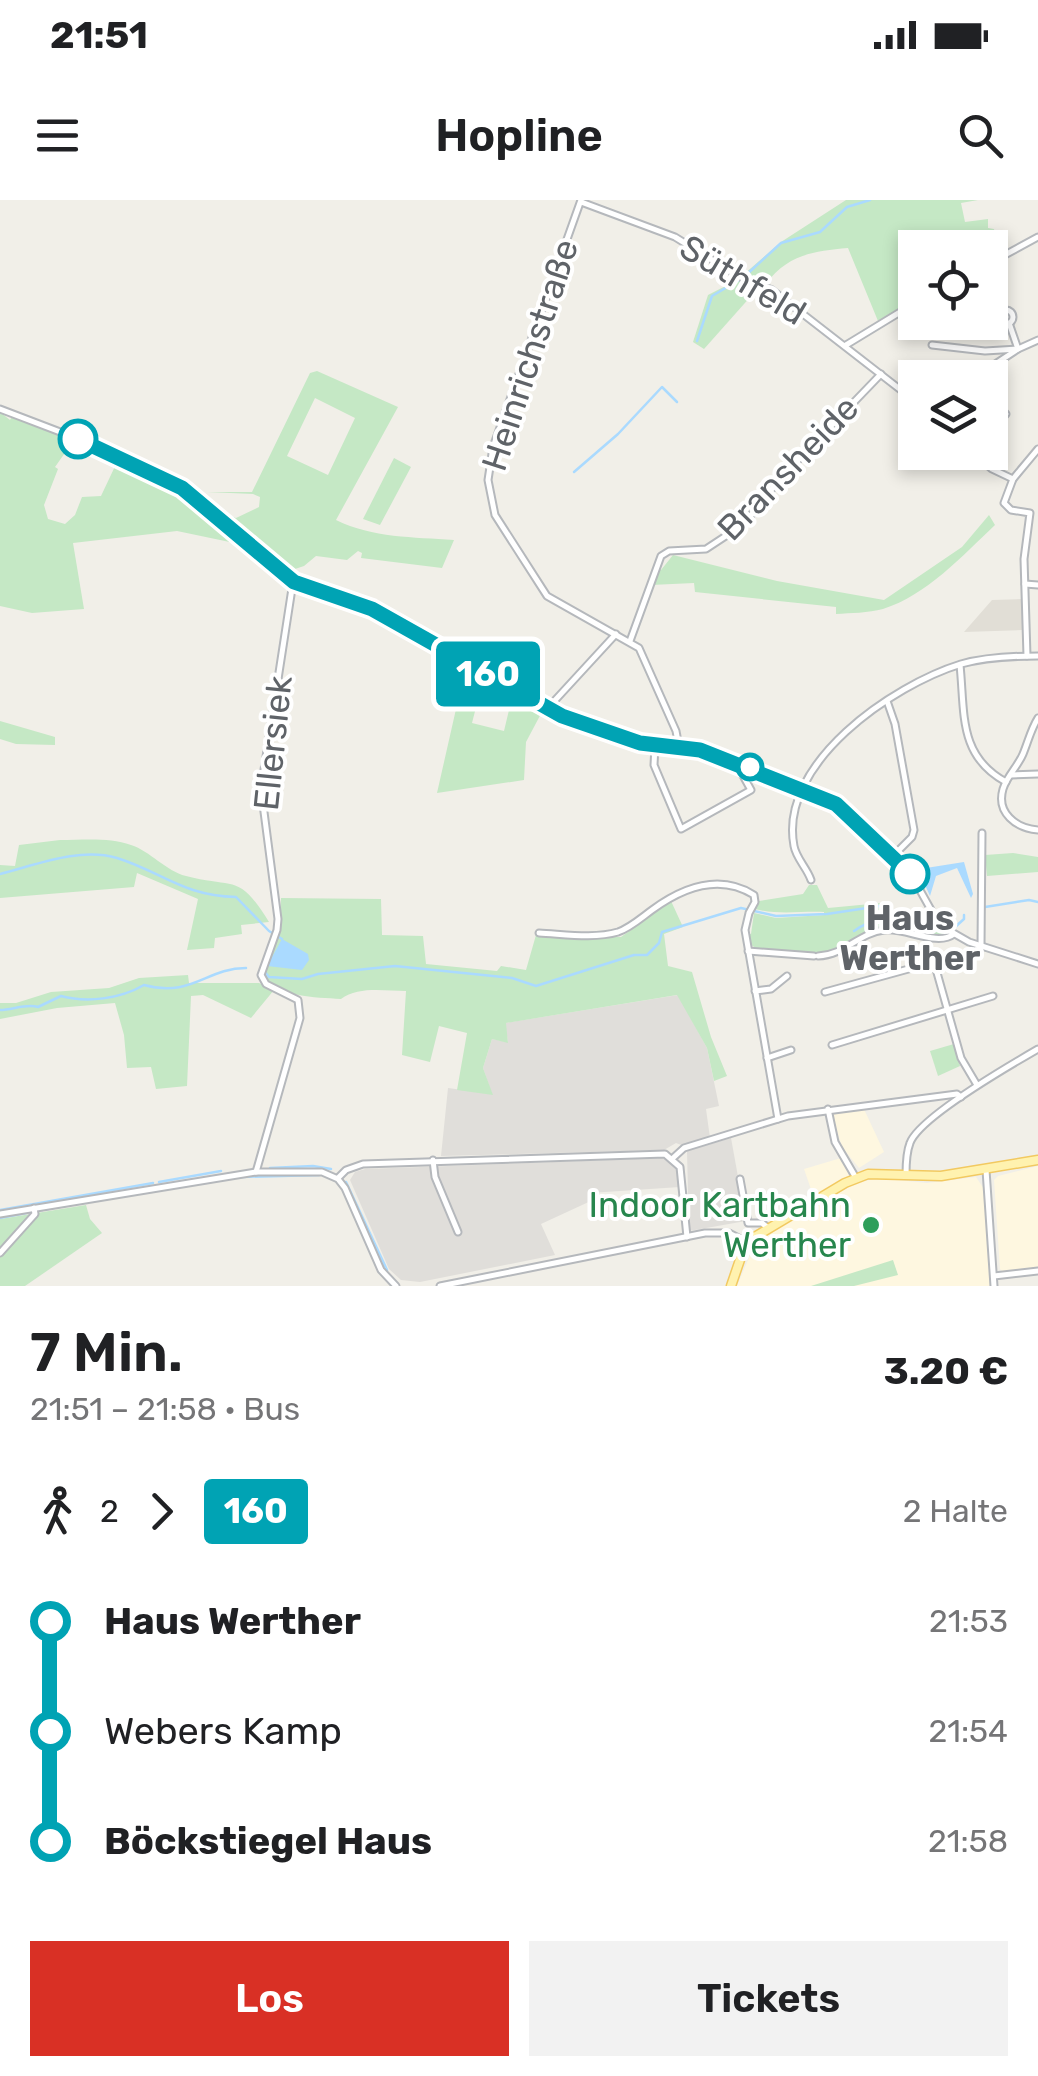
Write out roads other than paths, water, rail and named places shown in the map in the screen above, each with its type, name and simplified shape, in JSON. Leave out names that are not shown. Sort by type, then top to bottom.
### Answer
[{"type":"main road","points":[[731,1286],[748,1244],[768,1228],[856,1178],[875,1174],[941,1176],[1038,1160]]},
{"type":"street","name":"Süthfeld","points":[[580,201],[679,239],[738,276],[772,290],[898,387]]},
{"type":"street","name":"Heinrichstraße","points":[[580,201],[500,424],[488,490],[494,515],[542,590],[553,601],[630,641]]},
{"type":"street","points":[[1008,253],[1038,237]]},
{"type":"street","name":"Süthfeld","points":[[846,345],[898,314]]},
{"type":"street","points":[[1009,323],[1018,349]]},
{"type":"street","points":[[998,360],[1038,340]]},
{"type":"street","points":[[932,345],[986,351],[1018,349]]},
{"type":"street","points":[[986,351],[988,360]]},
{"type":"street","name":"Bransheide","points":[[630,641],[661,556],[669,551],[706,549],[744,524],[778,480],[882,373]]},
{"type":"street","points":[[0,409],[78,439],[175,484],[294,582],[372,609],[548,709],[619,738],[700,750],[836,804],[912,876],[935,916],[951,932],[1038,964]]},
{"type":"street","points":[[1038,449],[1012,479],[1004,503],[1011,510],[1038,514]]},
{"type":"street","points":[[999,470],[1012,479]]},
{"type":"street","points":[[1027,656],[1024,560],[1030,513]]},
{"type":"street","name":"Ellersiek","points":[[256,1172],[300,1018],[300,1003],[295,996],[262,980],[275,935],[275,896],[260,789],[294,582]]},
{"type":"street","points":[[1025,584],[1038,585]]},
{"type":"street","points":[[548,709],[616,634]]},
{"type":"street","points":[[630,641],[643,654],[676,730],[679,747]]},
{"type":"street","points":[[812,880],[796,852],[793,817],[801,789],[820,760],[854,724],[929,676],[1006,656],[1038,656]]},
{"type":"street","points":[[960,665],[972,752],[983,767],[1008,778],[1038,774]]},
{"type":"street","points":[[887,701],[895,724],[914,830],[893,856]]},
{"type":"street","points":[[1038,718],[1002,793],[1003,808],[1020,826],[1038,830]]},
{"type":"street","points":[[655,746],[653,763],[681,829],[751,790],[740,772],[742,764]]},
{"type":"street","points":[[981,946],[982,833]]},
{"type":"street","points":[[539,933],[618,932],[686,890],[717,884],[734,884],[754,895],[746,930],[748,951],[778,1119]]},
{"type":"street","points":[[748,951],[816,956],[840,953],[869,934],[888,929],[944,939],[951,932]]},
{"type":"street","points":[[826,992],[934,962],[961,1058],[977,1085]]},
{"type":"street","points":[[755,992],[771,988],[786,976]]},
{"type":"street","points":[[832,1046],[993,996]]},
{"type":"street","points":[[906,1175],[909,1145],[914,1136],[977,1085],[1038,1049]]},
{"type":"street","points":[[767,1058],[792,1053],[791,1050]]},
{"type":"street","points":[[672,1158],[684,1148],[778,1119],[828,1109],[957,1094],[961,1097]]},
{"type":"street","points":[[828,1109],[835,1142],[856,1178]]},
{"type":"street","points":[[338,1179],[346,1170],[363,1164],[665,1154],[680,1167],[687,1237]]},
{"type":"street","points":[[432,1160],[458,1232]]},
{"type":"street","points":[[0,1214],[256,1172],[312,1170],[338,1179],[349,1195],[381,1270],[396,1286]]},
{"type":"street","points":[[986,1170],[994,1286]]},
{"type":"street","points":[[740,1179],[748,1222],[762,1223],[768,1228]]},
{"type":"street","points":[[0,1253],[34,1214],[34,1208]]},
{"type":"street","points":[[440,1286],[721,1232],[748,1244]]},
{"type":"street","points":[[994,1276],[1038,1271]]},
{"type":"water","points":[[964,862],[971,898],[957,868],[936,876],[930,896],[921,876],[926,868]]},
{"type":"water","points":[[282,939],[308,954],[309,960],[302,970],[267,966]]},
{"type":"waterway","points":[[745,276],[781,243],[820,232],[847,207],[870,200]]},
{"type":"waterway","points":[[697,341],[712,296],[741,279]]},
{"type":"waterway","points":[[574,472],[618,434],[662,387],[677,402]]},
{"type":"waterway","points":[[0,874],[73,856],[117,858],[187,888],[236,897],[282,939]]},
{"type":"waterway","points":[[985,907],[1038,902]]},
{"type":"waterway","points":[[265,972],[269,977],[302,979],[395,966],[512,978],[536,986],[634,955],[647,955],[659,943],[662,932],[741,908],[776,916],[880,906],[908,924]]},
{"type":"waterway","points":[[954,928],[964,915]]},
{"type":"waterway","points":[[926,924],[934,921]]},
{"type":"waterway","points":[[854,931],[874,922],[908,928]]},
{"type":"waterway","points":[[915,929],[942,931]]},
{"type":"waterway","points":[[0,1010],[38,1007],[61,996],[103,998],[144,985],[175,988],[220,972],[246,968]]},
{"type":"waterway","points":[[270,1168],[331,1169]]},
{"type":"waterway","points":[[159,1182],[221,1171]]},
{"type":"waterway","points":[[241,1177],[319,1175]]},
{"type":"waterway","points":[[346,1182],[387,1270]]},
{"type":"waterway","points":[[0,1210],[153,1183]]},
{"type":"waterway","points":[[42,1210],[105,1199]]},
{"type":"waterway","points":[[0,1218],[26,1213]]},
{"type":"place","name":"Haus Werther","points":[[910,874]]},
{"type":"place","name":"Indoor Kartbahn Werther","points":[[871,1225]]}]
